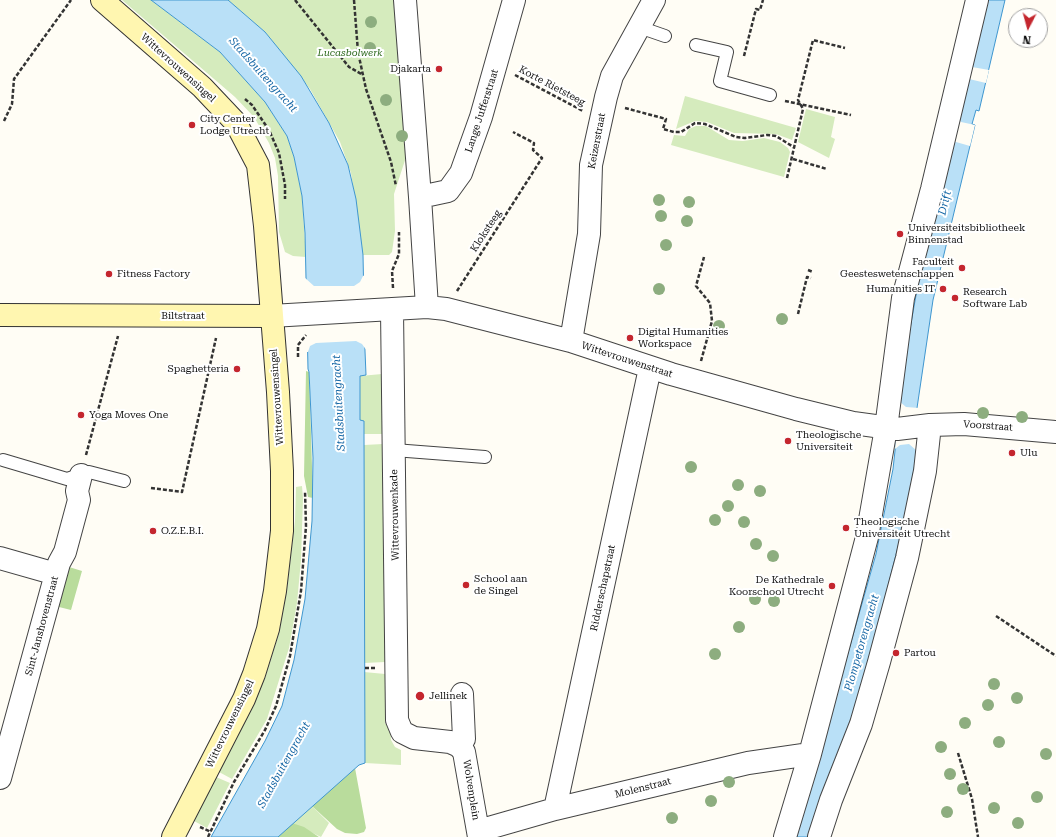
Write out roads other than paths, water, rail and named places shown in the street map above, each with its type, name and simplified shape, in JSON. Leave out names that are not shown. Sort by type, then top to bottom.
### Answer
[{"type":"street","name":"Wittevrouwensingel","points":[[102,0],[202,87],[236,123],[258,165],[265,226],[270,316],[278,392],[283,512],[280,552],[268,629],[262,652],[244,699],[173,837]]},
{"type":"street","points":[[405,0],[427,308]]},
{"type":"street","name":"Lange Jufferstraat","points":[[420,197],[448,190],[461,173],[481,117],[514,0]]},
{"type":"street","name":"Keizerstraat","points":[[570,341],[589,234],[591,165],[606,97],[612,76],[654,0]]},
{"type":"street","points":[[785,837],[810,754],[867,537],[892,428],[903,298],[932,189],[977,0]]},
{"type":"street","name":"Wittevrouwenstraat","points":[[366,312],[427,308],[452,311],[570,341],[650,368],[796,409],[854,423],[892,428]]},
{"type":"street","name":"Wittevrouwenkade","points":[[392,310],[397,720]]},
{"type":"street","name":"Biltstraat","points":[[0,315],[270,316],[366,312]]},
{"type":"street","name":"Ridderschapstraat","points":[[555,809],[650,368]]},
{"type":"street","name":"Voorstraat","points":[[892,428],[964,424],[1056,432]]},
{"type":"street","points":[[819,837],[831,800],[861,724],[908,551],[925,471],[925,426]]},
{"type":"street","name":"Sint-Janshovenstraat","points":[[0,778],[59,562],[65,552],[79,500],[77,491],[81,475]]},
{"type":"street","points":[[0,558],[56,574]]},
{"type":"street","name":"Wolvenplein","points":[[459,746],[464,739],[462,694]]},
{"type":"street","name":"Wolvenplein","points":[[397,720],[402,732],[414,738],[450,742],[459,746],[464,752],[478,834]]},
{"type":"street","name":"Molenstraat","points":[[478,834],[555,809],[698,774],[748,763],[810,754]]},
{"type":"lane","points":[[639,27],[665,36]]},
{"type":"lane","points":[[696,45],[727,52],[720,81],[770,95]]},
{"type":"lane","points":[[394,450],[485,457]]},
{"type":"lane","points":[[2,460],[67,479],[89,472],[124,481]]},
{"type":"water","name":"Stadsbuitengracht","points":[[151,0],[228,0],[265,32],[301,76],[329,123],[348,165],[356,199],[363,255],[366,375],[360,376],[360,420],[364,421],[365,763],[359,765],[278,837],[211,837],[265,741],[282,706],[294,660],[305,599],[312,521],[313,458],[308,369],[305,233],[302,196],[294,157],[287,136],[265,102],[220,52]]},
{"type":"water","points":[[987,0],[1005,0],[979,111],[976,110],[972,124],[975,125],[933,300],[917,408],[917,453],[904,523],[860,697],[810,837],[793,837],[818,759],[876,554],[893,469],[906,351],[920,273]]},
{"type":"place","name":"Djakarta","points":[[439,69]]},
{"type":"place","name":"City Center Lodge Utrecht","points":[[192,125]]},
{"type":"place","name":"Universiteitsbibliotheek Binnenstad","points":[[900,234]]},
{"type":"place","name":"Faculteit Geesteswetenschappen","points":[[962,268]]},
{"type":"place","name":"Fitness Factory","points":[[109,274]]},
{"type":"place","name":"Humanities IT","points":[[943,289]]},
{"type":"place","name":"Research Software Lab","points":[[955,298]]},
{"type":"place","name":"Digital Humanities Workspace","points":[[630,338]]},
{"type":"place","name":"Spaghetteria","points":[[237,369]]},
{"type":"place","name":"Yoga Moves One","points":[[81,415]]},
{"type":"place","name":"Theologische Universiteit","points":[[788,441]]},
{"type":"place","name":"Ulu","points":[[1012,453]]},
{"type":"place","name":"Theologische Universiteit Utrecht","points":[[846,528]]},
{"type":"place","name":"O.Z.E.B.I.","points":[[153,531]]},
{"type":"place","name":"School aan de Singel","points":[[466,585]]},
{"type":"place","name":"De Kathedrale Koorschool Utrecht","points":[[832,586]]},
{"type":"place","name":"Partou","points":[[896,653]]},
{"type":"place","name":"Jellinek","points":[[420,696]]},
{"type":"park label","name":"Lucasbolwerk","points":[[350,53]]},
{"type":"water label","name":"Drift","points":[[945,203]]},
{"type":"water label","name":"Plompetorengracht","points":[[862,643]]}]
